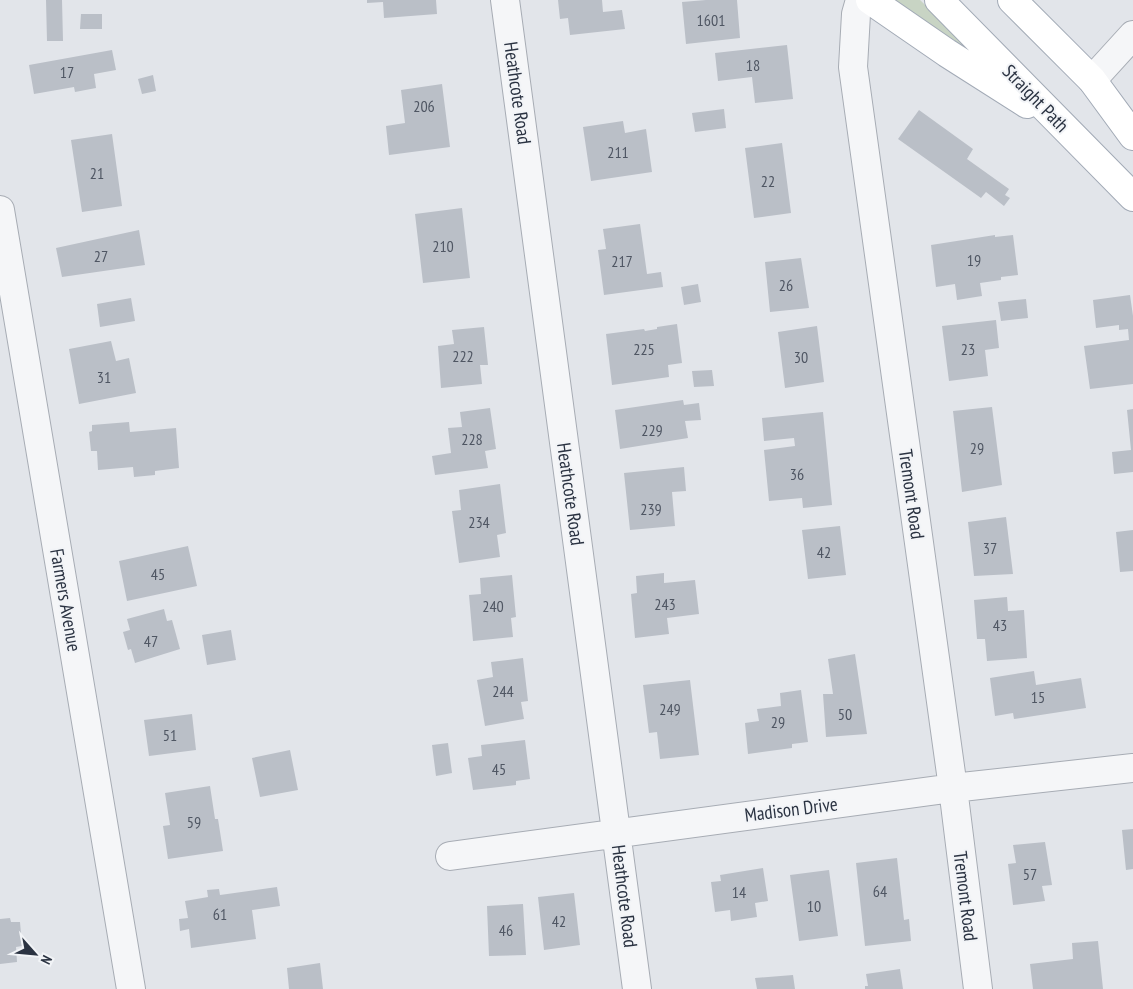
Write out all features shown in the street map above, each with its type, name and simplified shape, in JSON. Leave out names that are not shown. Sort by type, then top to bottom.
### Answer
[{"type":"main road","points":[[870,0],[947,53],[1066,128]]},
{"type":"main road","name":"Straight Path","points":[[939,0],[1133,197]]},
{"type":"main road","points":[[1012,0],[1092,80],[1133,136]]},
{"type":"street","name":"Heathcote Road","points":[[505,0],[637,989]]},
{"type":"street","name":"Tremont Road","points":[[860,0],[856,14],[853,66],[953,788],[978,989]]},
{"type":"street","points":[[1092,80],[1133,35]]},
{"type":"street","name":"Farmers Avenue","points":[[1,222],[131,989]]},
{"type":"street","name":"Madison Drive","points":[[450,856],[953,788],[1133,768]]},
{"type":"green space","points":[[891,0],[920,0],[976,54]]},
{"type":"building","points":[[46,0],[62,0],[63,41],[47,41]]},
{"type":"building","points":[[367,0],[436,0],[437,14],[384,18],[383,2],[367,3]]},
{"type":"building","points":[[558,0],[602,0],[603,12],[622,10],[625,29],[570,35],[568,18],[560,19]]},
{"type":"building","points":[[737,0],[740,38],[686,44],[682,2]]},
{"type":"building","points":[[81,14],[102,14],[102,29],[80,29]]},
{"type":"building","points":[[787,45],[793,99],[755,103],[752,77],[718,81],[715,53]]},
{"type":"building","points":[[112,50],[116,70],[94,74],[96,88],[75,92],[74,87],[34,94],[29,65]]},
{"type":"building","points":[[153,75],[156,91],[142,94],[138,79]]},
{"type":"building","points":[[442,84],[450,147],[389,155],[386,126],[405,123],[401,90]]},
{"type":"building","points":[[724,109],[726,128],[695,132],[692,113]]},
{"type":"building","points":[[919,110],[973,149],[967,159],[1009,189],[1005,195],[1010,198],[1004,206],[986,192],[981,198],[898,139]]},
{"type":"building","points":[[623,121],[625,133],[646,129],[652,172],[591,181],[583,127]]},
{"type":"building","points":[[112,134],[122,206],[82,212],[71,140]]},
{"type":"building","points":[[782,143],[791,213],[754,218],[745,148]]},
{"type":"building","points":[[462,208],[470,278],[423,283],[415,214]]},
{"type":"building","points":[[640,224],[647,274],[661,272],[663,287],[604,295],[598,250],[606,249],[603,229]]},
{"type":"building","points":[[139,230],[145,265],[62,277],[56,248]]},
{"type":"building","points":[[995,235],[995,237],[1013,235],[1018,275],[1001,277],[1001,280],[980,283],[982,296],[957,300],[955,284],[936,287],[931,245]]},
{"type":"building","points":[[801,258],[809,308],[770,312],[765,262]]},
{"type":"building","points":[[698,284],[701,302],[684,305],[681,287]]},
{"type":"building","points":[[1130,295],[1133,316],[1133,384],[1090,389],[1084,346],[1129,340],[1128,329],[1119,330],[1119,325],[1096,328],[1093,300]]},
{"type":"building","points":[[131,298],[135,321],[100,327],[97,304]]},
{"type":"building","points":[[1026,299],[1028,318],[1001,321],[998,302]]},
{"type":"building","points":[[996,320],[999,348],[985,350],[988,376],[949,381],[942,326]]},
{"type":"building","points":[[677,324],[682,363],[668,365],[669,377],[612,385],[606,334],[644,329],[645,331]]},
{"type":"building","points":[[817,326],[824,382],[785,388],[778,332]]},
{"type":"building","points":[[484,327],[488,365],[480,365],[482,384],[441,388],[438,346],[454,344],[452,330]]},
{"type":"building","points":[[111,341],[116,361],[129,358],[136,393],[79,404],[69,349]]},
{"type":"building","points":[[712,370],[714,386],[694,387],[692,371]]},
{"type":"building","points":[[683,400],[684,405],[699,403],[701,420],[685,421],[688,438],[620,449],[615,410]]},
{"type":"building","points":[[992,407],[1002,485],[962,492],[953,411]]},
{"type":"building","points":[[490,408],[496,449],[485,451],[488,468],[435,475],[432,456],[451,453],[448,428],[462,427],[460,412]]},
{"type":"building","points":[[1133,409],[1133,472],[1114,474],[1112,452],[1131,450],[1127,410]]},
{"type":"building","points":[[823,412],[832,505],[803,508],[802,498],[769,501],[764,450],[795,446],[794,438],[764,441],[762,418]]},
{"type":"building","points":[[129,422],[130,432],[176,428],[179,468],[155,471],[155,475],[134,477],[133,467],[98,470],[97,451],[91,451],[89,432],[92,431],[92,425]]},
{"type":"building","points":[[684,467],[686,491],[672,492],[675,526],[630,530],[624,473]]},
{"type":"building","points":[[500,484],[506,533],[497,535],[500,557],[459,563],[452,511],[461,510],[459,490]]},
{"type":"building","points":[[1006,517],[1013,574],[974,576],[968,522]]},
{"type":"building","points":[[840,526],[846,575],[808,579],[802,530]]},
{"type":"building","points":[[1133,530],[1133,571],[1120,572],[1116,532]]},
{"type":"building","points":[[188,546],[197,586],[127,601],[119,561]]},
{"type":"building","points":[[664,573],[664,583],[695,580],[699,614],[667,618],[669,634],[635,638],[631,594],[637,593],[636,576]]},
{"type":"building","points":[[512,575],[516,617],[511,618],[513,637],[473,641],[469,595],[481,594],[480,578]]},
{"type":"building","points":[[1007,597],[1008,611],[1024,610],[1027,658],[987,661],[985,639],[977,639],[974,600]]},
{"type":"building","points":[[164,609],[167,621],[172,620],[180,649],[135,663],[131,649],[128,650],[123,632],[130,630],[127,619]]},
{"type":"building","points":[[231,630],[236,660],[207,665],[202,635]]},
{"type":"building","points":[[855,654],[867,734],[826,737],[823,694],[833,694],[828,659]]},
{"type":"building","points":[[523,658],[528,701],[521,702],[524,719],[485,726],[477,680],[493,677],[491,662]]},
{"type":"building","points":[[1034,671],[1036,685],[1081,678],[1086,708],[1014,719],[1013,713],[995,716],[990,678]]},
{"type":"building","points":[[690,680],[699,755],[660,759],[657,732],[649,733],[643,685]]},
{"type":"building","points":[[801,690],[808,742],[792,744],[792,748],[748,754],[745,723],[759,721],[757,709],[781,706],[780,693]]},
{"type":"building","points":[[192,714],[196,750],[149,756],[144,720]]},
{"type":"building","points":[[525,740],[530,779],[516,781],[516,785],[473,790],[468,758],[482,756],[481,745]]},
{"type":"building","points":[[448,743],[452,773],[436,776],[432,745]]},
{"type":"building","points":[[290,750],[298,790],[260,797],[252,758]]},
{"type":"building","points":[[210,786],[215,819],[218,819],[223,851],[168,859],[163,826],[170,825],[165,793]]},
{"type":"building","points":[[1133,829],[1133,869],[1126,870],[1122,830]]},
{"type":"building","points":[[1045,842],[1052,885],[1042,886],[1045,901],[1013,905],[1008,864],[1016,863],[1013,845]]},
{"type":"building","points":[[897,858],[904,920],[909,919],[911,941],[865,946],[856,863]]},
{"type":"building","points":[[763,868],[768,901],[755,903],[757,917],[731,921],[730,910],[715,912],[711,882],[721,881],[720,875]]},
{"type":"building","points":[[829,870],[838,936],[799,941],[790,875]]},
{"type":"building","points":[[277,887],[280,906],[252,910],[256,939],[191,948],[189,929],[180,931],[179,919],[188,918],[185,901],[208,897],[207,890],[219,889],[220,895]]},
{"type":"building","points":[[574,893],[580,945],[544,950],[538,897]]},
{"type":"building","points":[[523,904],[526,955],[489,956],[487,906]]},
{"type":"building","points":[[10,918],[11,922],[20,922],[22,946],[16,947],[17,962],[0,964],[0,919]]},
{"type":"building","points":[[1098,941],[1103,989],[1033,989],[1030,964],[1073,959],[1072,943]]},
{"type":"building","points":[[320,963],[323,989],[289,989],[287,968]]},
{"type":"building","points":[[900,969],[903,989],[865,989],[865,986],[868,986],[866,974]]},
{"type":"building","points":[[793,975],[795,989],[757,989],[755,978]]}]
